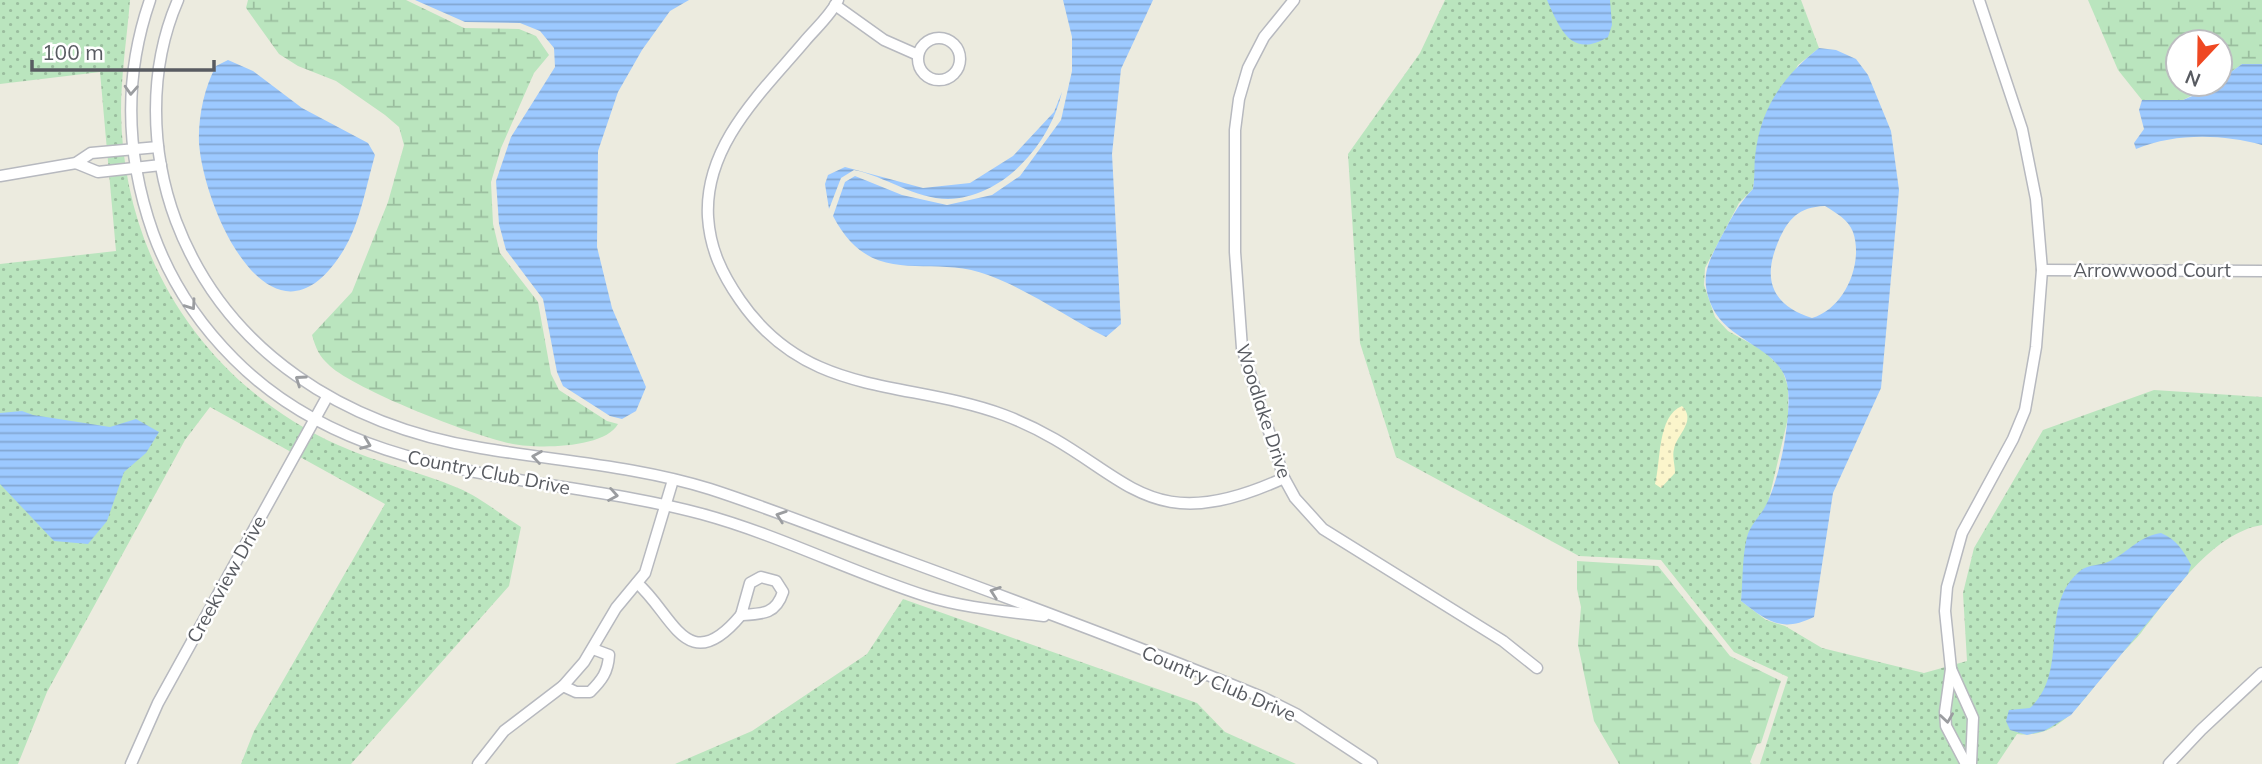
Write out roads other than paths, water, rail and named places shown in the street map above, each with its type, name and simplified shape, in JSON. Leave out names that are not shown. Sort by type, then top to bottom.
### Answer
[{"type":"street","name":"Country Club Drive","points":[[150,0],[132,71],[132,148],[141,199],[156,242],[184,295],[207,329],[258,381],[314,420],[379,449],[447,468],[667,505],[730,522],[929,597],[1058,618]]},
{"type":"street","name":"Country Club Drive","points":[[178,0],[160,62],[156,122],[161,165],[181,234],[223,307],[269,357],[327,397],[377,420],[436,440],[673,480],[711,489],[1006,596],[1262,697],[1296,714],[1373,764]]},
{"type":"street","name":"Woodlake Drive","points":[[1294,0],[1255,52],[1242,84],[1235,130],[1235,252],[1242,348],[1284,478],[1296,498],[1323,529],[1503,640],[1537,668]]},
{"type":"street","points":[[1969,764],[1946,726],[1945,697],[1951,669],[1945,611],[1950,568],[1962,533],[2005,456],[2025,410],[2036,347],[2042,270],[2036,199],[2022,129],[1979,0]]},
{"type":"street","points":[[918,55],[884,40],[837,3],[732,132],[712,175],[708,215],[712,247],[726,278],[761,326],[796,355],[842,378],[959,401],[1008,416],[1076,451],[1116,481],[1148,497],[1200,505],[1237,497],[1284,478]]},
{"type":"street","points":[[933,39],[948,40],[958,51],[959,66],[946,79],[931,79],[921,70],[918,55],[925,43],[933,39]]},
{"type":"street","points":[[0,176],[76,163],[92,153],[158,147]]},
{"type":"street","points":[[76,163],[98,172],[161,165]]},
{"type":"street","name":"Arrowwood Court","points":[[2042,270],[2262,271]]},
{"type":"street","name":"Creekview Drive","points":[[131,764],[164,692],[327,397]]},
{"type":"street","points":[[478,764],[504,731],[563,686],[593,649],[616,608],[651,561],[673,480]]},
{"type":"street","points":[[637,583],[648,593],[675,631],[688,640],[705,641],[720,636],[741,615],[750,583],[761,577],[776,580],[783,592],[779,606],[766,614],[741,615]]},
{"type":"street","points":[[563,686],[576,692],[590,692],[601,681],[608,670],[609,655],[593,649]]},
{"type":"street","points":[[1951,669],[1973,718],[1969,764]]},
{"type":"street","points":[[2169,764],[2200,730],[2262,673]]},
{"type":"water","points":[[415,0],[689,0],[670,11],[642,50],[618,92],[598,151],[597,247],[612,308],[646,387],[636,411],[622,419],[610,416],[563,386],[557,372],[543,299],[506,250],[499,224],[496,181],[511,137],[555,67],[554,48],[540,31],[520,23],[465,22]]},
{"type":"water","points":[[1063,0],[1153,0],[1121,69],[1112,154],[1121,324],[1106,337],[988,275],[966,269],[884,262],[866,254],[849,239],[833,216],[845,182],[855,176],[902,195],[947,205],[992,195],[1020,176],[1061,120],[1072,71],[1072,37]]},
{"type":"water","points":[[1547,0],[1610,0],[1612,25],[1608,37],[1585,45],[1576,43],[1562,30]]},
{"type":"water","points":[[1819,48],[1836,50],[1856,59],[1868,75],[1891,131],[1899,190],[1881,388],[1833,493],[1814,617],[1802,622],[1783,624],[1767,619],[1741,601],[1747,537],[1766,505],[1780,464],[1788,416],[1788,390],[1784,375],[1777,364],[1740,337],[1718,316],[1707,293],[1706,279],[1708,265],[1718,243],[1738,208],[1753,189],[1758,140],[1768,109],[1784,83]],"holes":[[[1825,206],[1851,227],[1856,258],[1849,284],[1842,295],[1823,313],[1812,318],[1798,313],[1779,298],[1771,279],[1771,268],[1778,242],[1790,221],[1801,212]]]},
{"type":"water","points":[[228,60],[253,71],[302,108],[368,143],[375,155],[358,217],[343,251],[317,282],[292,291],[268,284],[247,265],[228,237],[204,172],[199,143],[203,103],[216,66]]},
{"type":"water","points":[[2242,64],[2262,64],[2262,145],[2199,137],[2167,140],[2136,149],[2134,143],[2144,129],[2139,110],[2142,100],[2234,98],[2234,70]]},
{"type":"water","points":[[1062,92],[1056,111],[1036,148],[1006,178],[988,189],[969,196],[936,198],[854,170],[841,178],[829,209],[825,184],[828,175],[845,167],[923,188],[970,183],[1013,156],[1054,112]]},
{"type":"water","points":[[22,411],[110,427],[136,419],[159,432],[146,453],[124,472],[107,521],[88,544],[54,541],[0,484],[0,413]]},
{"type":"water","points":[[2161,533],[2182,550],[2191,565],[2188,574],[2071,715],[2044,731],[2027,735],[2010,730],[2006,721],[2009,710],[2030,708],[2042,693],[2049,676],[2056,620],[2067,586],[2083,569],[2110,561],[2146,537]]}]
